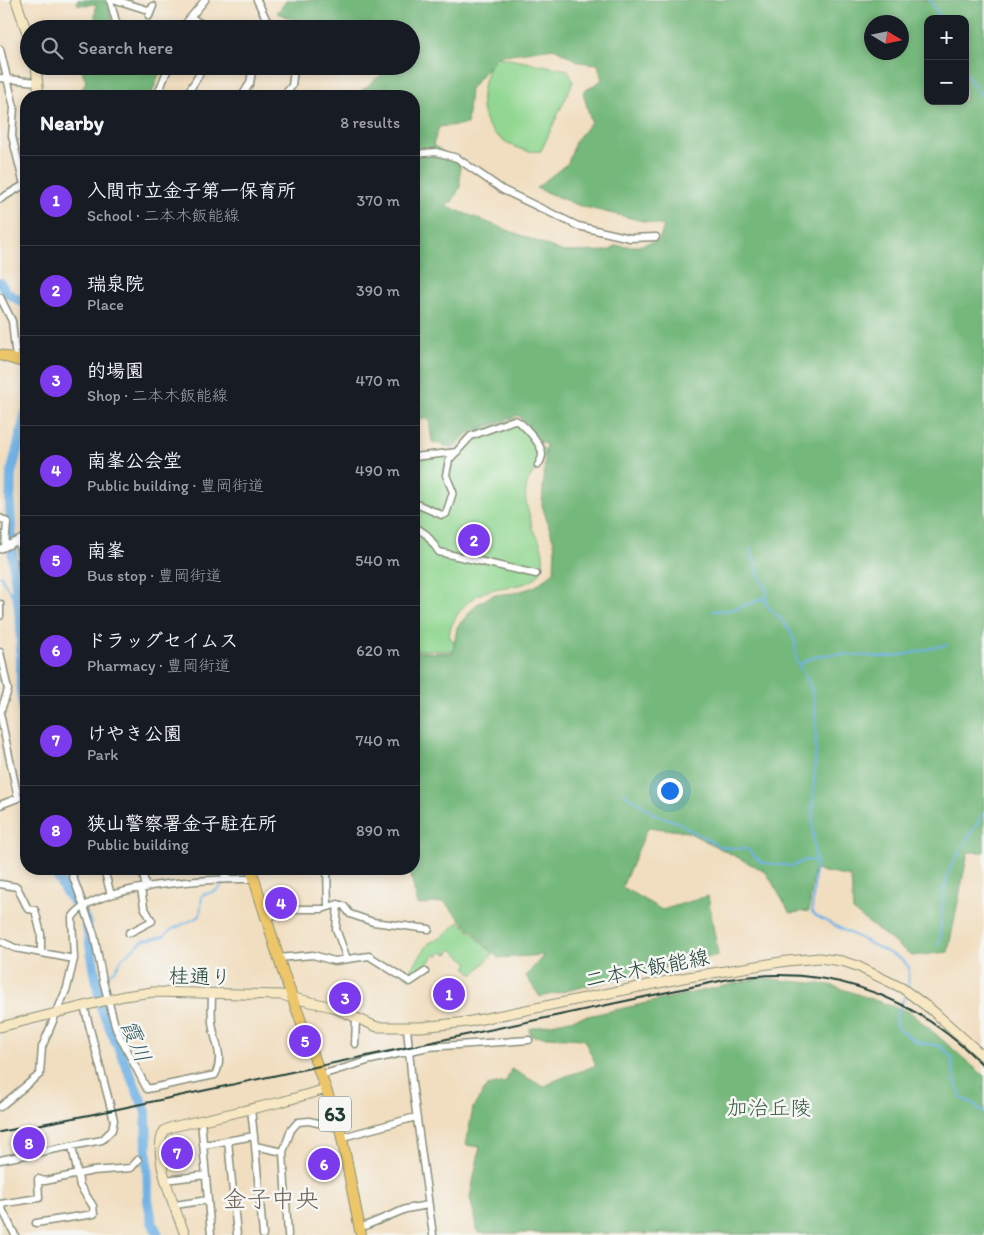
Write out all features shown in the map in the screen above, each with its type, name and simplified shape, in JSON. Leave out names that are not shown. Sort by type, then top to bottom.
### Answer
[{"type":"main road","points":[[16,0],[23,20]]},
{"type":"main road","points":[[36,75],[38,90]]},
{"type":"main road","points":[[2,357],[20,361]]},
{"type":"main road","name":"63","points":[[252,875],[278,958],[342,1132],[360,1232]]},
{"type":"main road","name":"二本木飯能線","points":[[292,998],[332,1007],[377,1027],[407,1028],[466,1022],[688,977],[809,959],[831,959],[857,966],[908,992],[984,1056]]},
{"type":"main road","name":"桂通り","points":[[88,1005],[143,992],[281,995],[292,998]]},
{"type":"main road","points":[[0,1027],[88,1005]]},
{"type":"main road","points":[[185,1235],[165,1180],[161,1157],[163,1132],[172,1127],[251,1110],[326,1089]]},
{"type":"street","points":[[110,0],[116,20]]},
{"type":"street","points":[[116,0],[151,11]]},
{"type":"street","points":[[195,20],[192,18],[205,0]]},
{"type":"street","points":[[257,0],[266,20]]},
{"type":"street","points":[[0,49],[4,78],[14,110],[12,138],[20,169]]},
{"type":"street","points":[[159,90],[165,75]]},
{"type":"street","points":[[190,90],[199,75]]},
{"type":"street","points":[[246,90],[250,83],[251,75]]},
{"type":"street","points":[[288,90],[292,86],[293,75]]},
{"type":"street","points":[[4,78],[36,82]]},
{"type":"street","points":[[420,153],[436,152],[457,158],[503,190],[578,226],[630,238],[656,237]]},
{"type":"street","points":[[0,199],[20,187]]},
{"type":"street","points":[[0,297],[12,321],[20,357]]},
{"type":"street","points":[[420,506],[442,515],[446,514],[453,492],[446,475],[449,460],[471,436],[516,420],[526,428],[540,448],[542,457],[538,466]]},
{"type":"street","points":[[420,456],[457,452]]},
{"type":"street","points":[[0,518],[7,522],[4,548]]},
{"type":"street","points":[[420,530],[427,535],[439,552],[536,574]]},
{"type":"street","points":[[4,548],[20,540]]},
{"type":"street","points":[[0,604],[0,616]]},
{"type":"street","points":[[0,652],[8,690],[0,713],[18,798],[0,805]]},
{"type":"street","points":[[72,875],[96,942],[102,978],[116,1029],[146,1089],[215,1075],[220,1059],[219,1047],[212,1022],[212,994]]},
{"type":"street","points":[[106,875],[111,895]]},
{"type":"street","points":[[129,933],[152,922],[144,907],[142,875]]},
{"type":"street","points":[[0,1107],[40,1074],[42,1047],[67,988],[74,959],[73,916],[84,905],[111,895],[143,888],[198,879],[246,875]]},
{"type":"street","points":[[327,875],[328,907]]},
{"type":"street","points":[[0,884],[17,887],[28,909],[35,910],[41,934],[41,952]]},
{"type":"street","points":[[338,904],[336,929],[347,959]]},
{"type":"street","points":[[265,918],[300,909],[328,907],[338,904],[344,906],[350,914],[373,922],[429,929]]},
{"type":"street","points":[[0,941],[15,948],[74,959]]},
{"type":"street","points":[[278,958],[313,955],[334,961],[369,956],[410,982],[425,972]]},
{"type":"street","points":[[0,1160],[102,1140],[112,1130],[114,1120],[88,1005]]},
{"type":"street","points":[[356,1019],[356,1044]]},
{"type":"street","points":[[407,1028],[416,1117],[433,1235]]},
{"type":"street","points":[[321,1075],[408,1052],[473,1043],[529,1040]]},
{"type":"street","points":[[251,1110],[263,1235]]},
{"type":"street","points":[[288,1235],[283,1152],[291,1130],[298,1122],[309,1121],[342,1132],[416,1117]]},
{"type":"street","points":[[201,1120],[211,1235]]},
{"type":"street","points":[[204,1145],[254,1136]]},
{"type":"street","points":[[228,1140],[237,1235]]},
{"type":"street","points":[[36,1223],[94,1214],[93,1206],[85,1196],[77,1175],[72,1146]]},
{"type":"street","points":[[255,1146],[283,1152]]},
{"type":"street","points":[[16,1235],[0,1205],[39,1198],[38,1179],[45,1181],[94,1171],[131,1168],[138,1160]]},
{"type":"street","points":[[165,1180],[206,1175]]},
{"type":"street","points":[[175,1205],[208,1200]]},
{"type":"street","points":[[360,1232],[406,1209],[428,1205]]},
{"type":"green space","points":[[77,0],[106,0],[112,20],[95,20],[96,4],[78,5]]},
{"type":"green space","points":[[287,0],[984,0],[984,852],[968,852],[948,952],[912,956],[853,911],[851,877],[814,870],[809,911],[790,913],[766,872],[688,832],[648,827],[622,887],[662,910],[708,896],[718,955],[540,997],[526,976],[544,955],[498,958],[444,902],[418,905],[410,875],[420,875],[420,652],[453,653],[457,627],[476,605],[493,595],[514,593],[534,587],[554,572],[555,546],[542,505],[546,444],[540,442],[518,415],[466,434],[454,448],[432,442],[429,419],[420,419],[420,90],[362,90],[381,75],[420,75],[420,20],[294,20],[277,13]],"holes":[[[554,48],[579,62],[598,64],[602,80],[583,92],[591,122],[575,142],[568,163],[536,188],[580,206],[664,226],[659,240],[638,246],[614,246],[613,249],[606,251],[564,252],[448,207],[447,203],[452,202],[460,187],[460,163],[433,145],[439,127],[467,124],[470,89],[497,56]]]},
{"type":"green space","points":[[493,56],[568,70],[573,82],[541,151],[528,151],[516,147],[496,135],[488,126],[482,105],[482,93],[484,81]]},
{"type":"green space","points":[[83,75],[158,75],[153,90],[81,90],[86,82]]},
{"type":"green space","points":[[515,418],[545,450],[540,463],[528,482],[526,490],[526,502],[532,529],[540,542],[543,565],[536,577],[529,582],[491,590],[476,596],[464,606],[454,620],[449,635],[455,645],[453,651],[420,650],[420,459],[453,454],[470,435]]},
{"type":"green space","points":[[460,921],[493,954],[473,975],[466,968],[469,963],[452,949],[448,954],[442,952],[438,956],[435,954],[419,974],[409,979],[403,973],[411,969],[429,943],[441,938]]},
{"type":"green space","name":"加治丘陵","points":[[760,978],[830,985],[910,1012],[984,1076],[984,1235],[478,1233],[470,1197],[480,1147],[466,1145],[473,1108],[487,1086],[506,1082],[511,1069],[544,1087],[596,1065],[584,1039],[531,1036],[529,1029]]},
{"type":"green space","points":[[189,1140],[191,1161],[165,1162],[163,1145],[166,1142]]},
{"type":"waterway","points":[[930,0],[939,15]]},
{"type":"waterway","points":[[969,78],[984,99]]},
{"type":"waterway","name":"霞川","points":[[0,283],[7,293],[20,301]]},
{"type":"waterway","name":"霞川","points":[[20,437],[11,474],[10,506],[13,561],[20,617]]},
{"type":"waterway","points":[[750,548],[761,580],[767,590],[765,603],[790,631],[795,643],[797,662],[812,692],[816,734],[813,798],[813,840],[816,861]]},
{"type":"waterway","points":[[0,575],[16,601]]},
{"type":"waterway","points":[[713,611],[731,610],[765,598]]},
{"type":"waterway","points":[[799,665],[808,659],[819,656],[841,654],[893,657],[947,645]]},
{"type":"waterway","points":[[623,792],[656,815],[677,822],[721,847],[747,849],[761,862],[792,866],[806,860],[816,861],[812,912],[816,916],[901,959],[909,967],[908,990]]},
{"type":"waterway","points":[[939,946],[944,888],[951,866],[984,812]]},
{"type":"waterway","name":"霞川","points":[[58,875],[60,883],[86,921],[101,1007],[146,1112],[148,1200],[152,1222],[158,1235]]},
{"type":"waterway","points":[[228,877],[228,875],[246,875]]},
{"type":"waterway","points":[[105,977],[116,969],[123,957],[144,940],[162,937],[171,930],[200,916],[202,895],[216,891],[227,882]]},
{"type":"waterway","points":[[906,994],[896,1016],[896,1026],[913,1040],[937,1045],[946,1051],[952,1058],[954,1073],[962,1099],[973,1103],[984,1113]]},
{"type":"railway","points":[[0,1132],[94,1114],[729,979],[766,975],[801,976],[835,981],[868,990],[899,1003],[928,1020],[957,1041],[984,1066]]},
{"type":"place","name":"瑞泉院","points":[[474,540]]},
{"type":"place","name":"南峯公会堂","points":[[281,903]]},
{"type":"place","name":"入間市立金子第一保育所","points":[[449,994]]},
{"type":"place","name":"的場園","points":[[345,998]]},
{"type":"place","name":"南峯","points":[[305,1041]]},
{"type":"place","name":"狭山警察署金子駐在所","points":[[29,1143]]},
{"type":"place","name":"けやき公園","points":[[177,1153]]},
{"type":"place","name":"ドラッグセイムス","points":[[324,1164]]},
{"type":"district","name":"金子中央","points":[[271,1198]]}]
